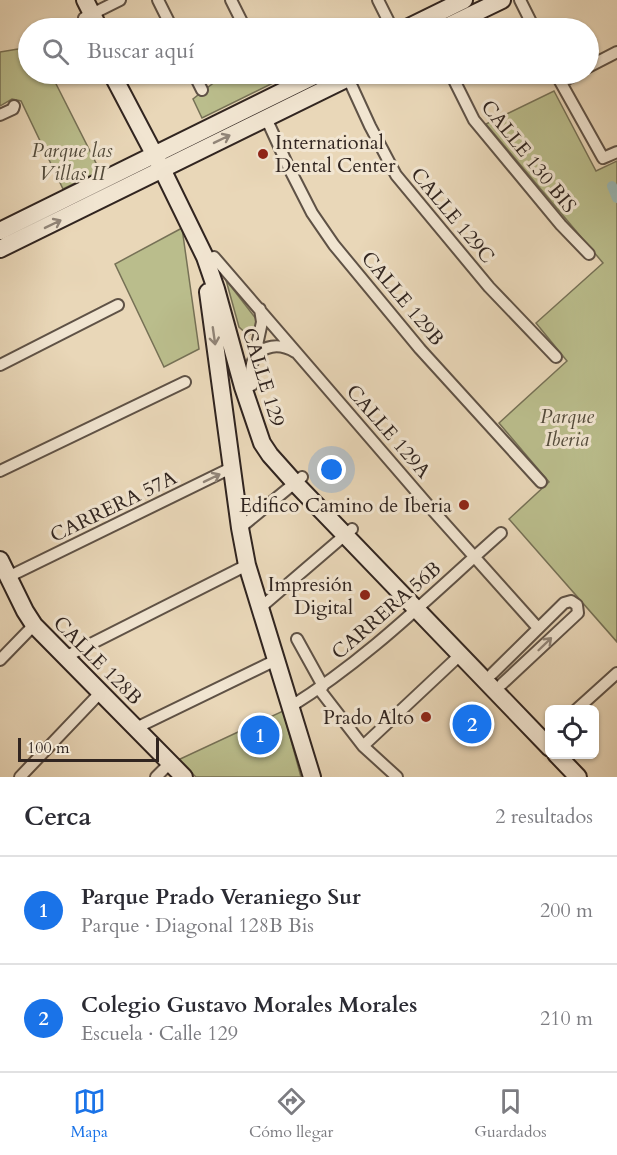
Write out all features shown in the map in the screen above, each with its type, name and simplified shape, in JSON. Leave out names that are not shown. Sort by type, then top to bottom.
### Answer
[{"type":"main road","points":[[75,0],[90,18]]},
{"type":"main road","points":[[427,18],[464,0]]},
{"type":"main road","points":[[465,18],[502,0]]},
{"type":"main road","name":"CALLE 129","points":[[118,84],[162,160]]},
{"type":"main road","name":"CALLE 129","points":[[128,84],[210,257],[264,428],[270,441],[298,480]]},
{"type":"main road","points":[[0,249],[300,84]]},
{"type":"main road","points":[[0,231],[266,117],[335,84]]},
{"type":"main road","points":[[210,257],[210,312],[240,528],[260,608],[312,777]]},
{"type":"main road","name":"CALLE 129","points":[[210,257],[216,290],[243,387],[259,437],[270,455],[298,480],[420,606],[497,679],[545,729]]},
{"type":"main road","name":"CALLE 128B","points":[[0,560],[34,625],[184,777]]},
{"type":"main road","name":"CALLE 129","points":[[420,606],[460,655],[545,744]]},
{"type":"main road","points":[[561,759],[578,777]]},
{"type":"main road","points":[[575,759],[592,777]]},
{"type":"street","points":[[90,18],[120,0]]},
{"type":"street","points":[[158,0],[167,18]]},
{"type":"street","points":[[231,0],[240,18]]},
{"type":"street","points":[[378,0],[387,18]]},
{"type":"street","points":[[520,0],[529,18]]},
{"type":"street","points":[[599,61],[617,52]]},
{"type":"street","points":[[199,84],[202,90]]},
{"type":"street","name":"CALLE 129C","points":[[355,84],[370,126],[396,176],[489,287],[556,357]]},
{"type":"street","name":"CALLE 130 BIS","points":[[456,84],[474,120],[561,225],[589,254]]},
{"type":"street","points":[[562,84],[603,158],[617,152]]},
{"type":"street","points":[[0,115],[13,109],[14,106]]},
{"type":"street","name":"CALLE 129B","points":[[266,117],[308,204],[334,245],[420,348],[541,482]]},
{"type":"street","name":"CALLE 129A","points":[[210,257],[260,309],[538,628]]},
{"type":"street","points":[[0,365],[118,305]]},
{"type":"street","points":[[253,362],[262,322],[260,309]]},
{"type":"street","name":"CALLE 129","points":[[252,385],[253,362],[268,347],[282,346],[300,356]]},
{"type":"street","points":[[0,471],[185,381]]},
{"type":"street","name":"CARRERA 57A","points":[[8,577],[233,467]]},
{"type":"street","points":[[240,528],[298,480]]},
{"type":"street","points":[[260,608],[349,532]]},
{"type":"street","name":"CARRERA 56B","points":[[290,707],[321,688],[364,655],[501,533]]},
{"type":"street","points":[[65,657],[248,565]]},
{"type":"street","points":[[571,601],[577,605],[578,613],[497,679],[538,628],[564,603],[571,601]]},
{"type":"street","points":[[0,660],[34,625]]},
{"type":"street","points":[[297,639],[321,688],[363,746],[397,777]]},
{"type":"street","points":[[363,746],[460,655]]},
{"type":"street","points":[[136,728],[276,660]]},
{"type":"street","points":[[582,705],[617,673]]},
{"type":"street","points":[[20,777],[100,693]]},
{"type":"street","points":[[156,777],[170,763]]},
{"type":"green space","name":"Parque las Villas II","points":[[18,49],[18,84],[56,84],[100,171],[63,189],[21,101],[12,99],[0,106],[0,52]]},
{"type":"green space","points":[[212,84],[271,84],[202,118],[193,99]]},
{"type":"green space","name":"Parque Iberia","points":[[554,91],[596,171],[617,161],[617,642],[509,519],[549,482],[499,423],[567,361],[536,323],[603,263],[486,124]]},
{"type":"green space","points":[[182,228],[199,349],[164,367],[115,264]]},
{"type":"green space","points":[[226,280],[257,320],[257,330],[248,335],[239,327]]},
{"type":"green space","points":[[283,711],[301,777],[196,777],[178,760]]},
{"type":"waterway","points":[[612,186],[617,198]]},
{"type":"place","name":"International Dental Center","points":[[263,154]]},
{"type":"place","name":"Edifico Camino de Iberia","points":[[464,505]]},
{"type":"place","name":"Impresión Digital","points":[[365,595]]},
{"type":"place","name":"Prado Alto","points":[[426,717]]},
{"type":"place","name":"Colegio Gustavo Morales Morales","points":[[472,724]]},
{"type":"place","name":"Parque Prado Veraniego Sur","points":[[260,735]]}]
